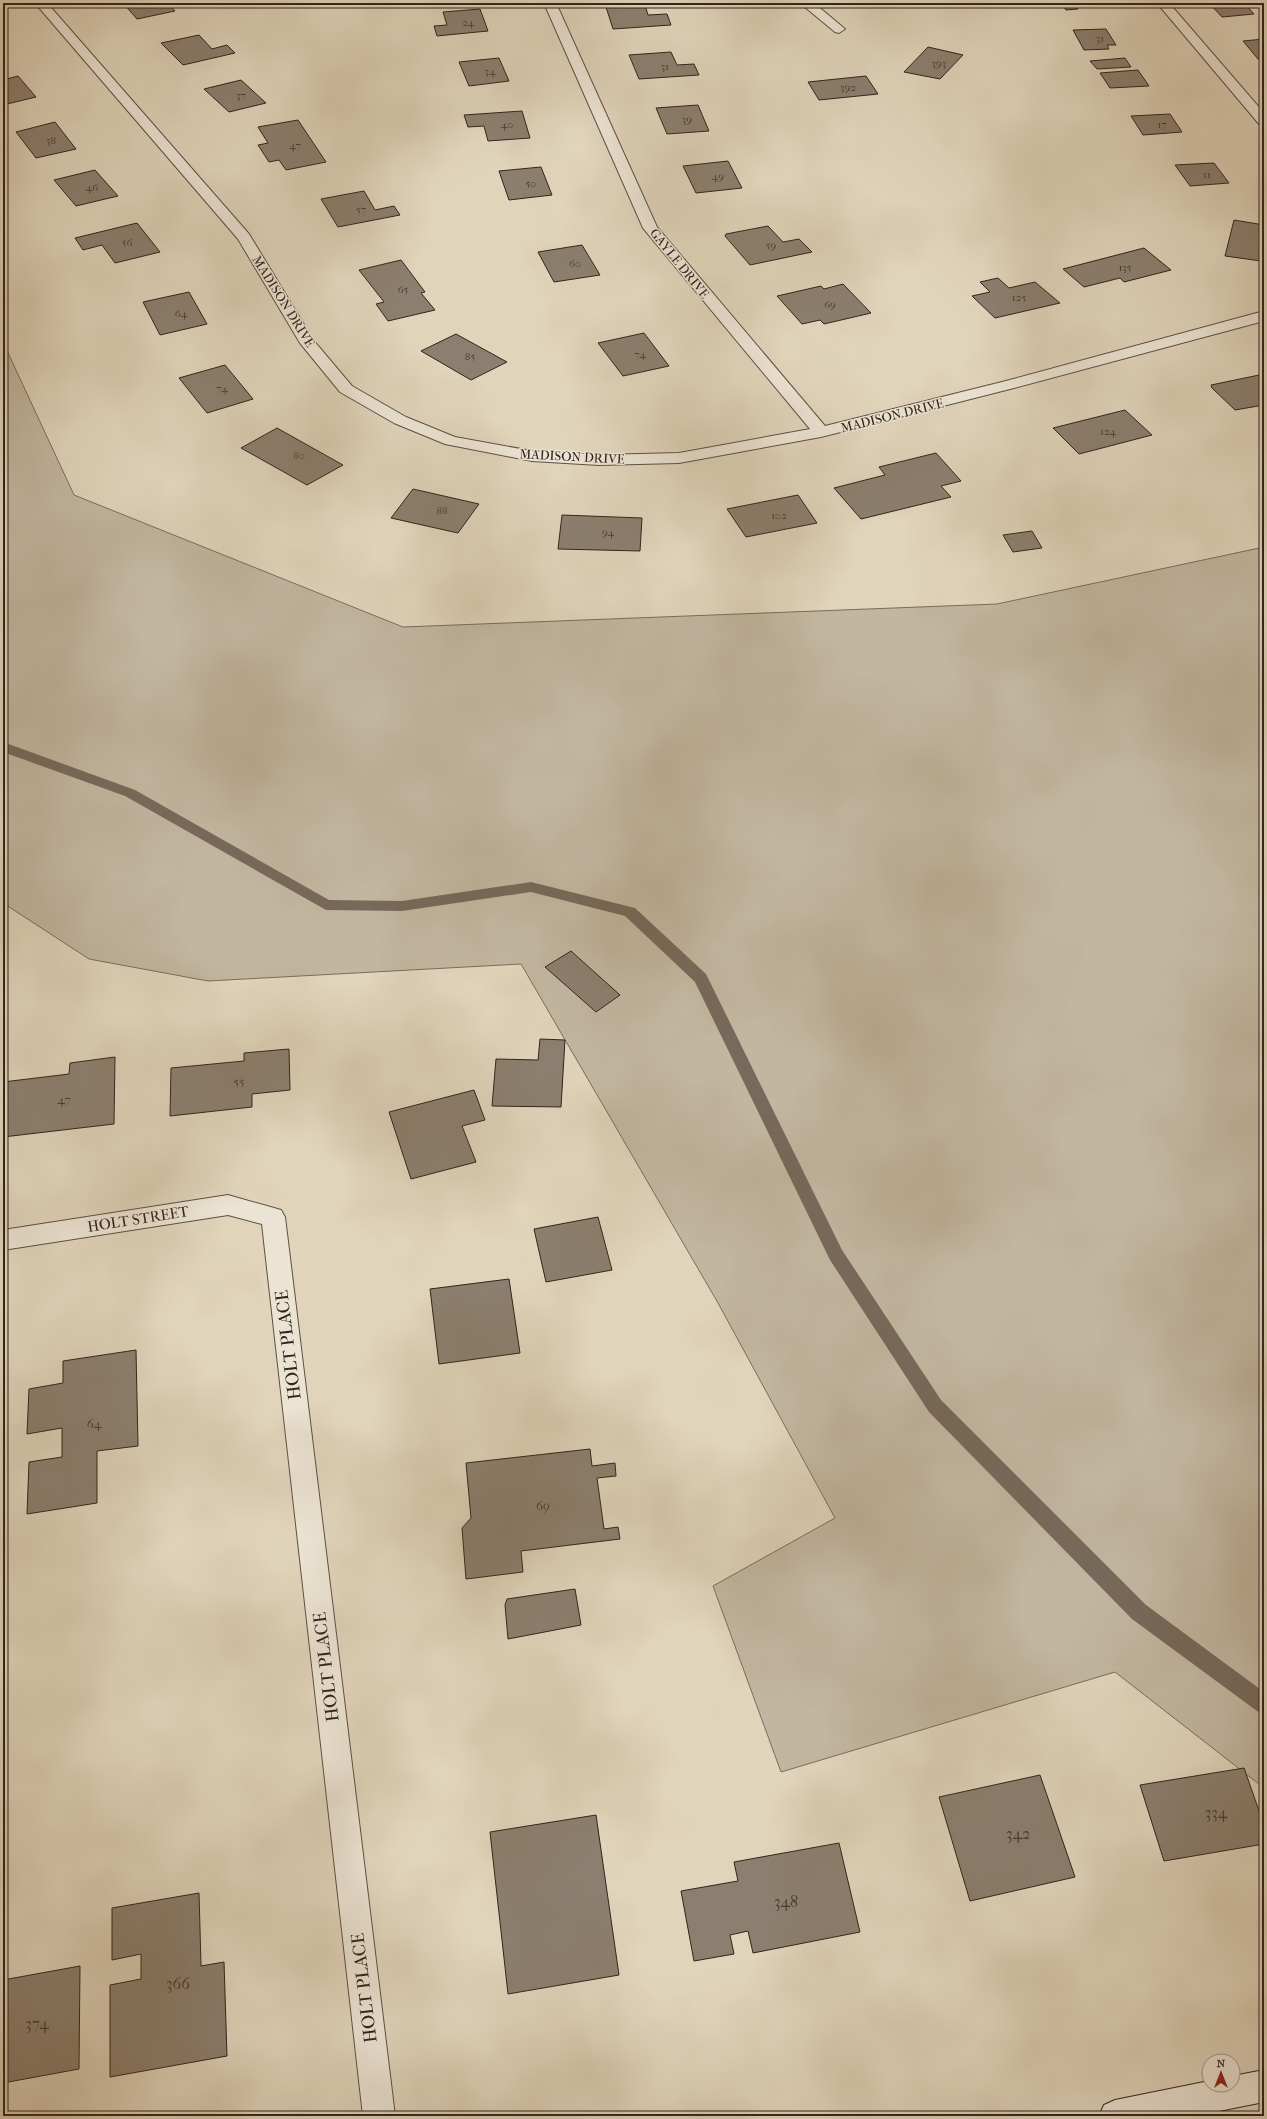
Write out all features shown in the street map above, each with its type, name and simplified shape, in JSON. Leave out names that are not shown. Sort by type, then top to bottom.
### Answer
[{"type":"street","name":"MADISON DRIVE","points":[[41,3],[244,238],[308,343],[346,390],[400,420],[451,441],[532,456],[599,460],[679,458],[821,432],[1016,383],[1264,316]]},
{"type":"street","name":"GAYLE DRIVE","points":[[550,3],[650,228],[821,432]]},
{"type":"street","points":[[806,3],[838,29]]},
{"type":"street","points":[[1163,3],[1264,121]]},
{"type":"street","name":"HOLT STREET","points":[[3,1240],[228,1205],[273,1218]]},
{"type":"street","name":"HOLT PLACE","points":[[273,1218],[379,2116]]},
{"type":"street","points":[[1115,2116],[1264,2086]]},
{"type":"shaded area","points":[[3,342],[74,495],[403,627],[997,604],[1264,547],[1264,1788],[1115,1672],[781,1772],[713,1586],[835,1518],[718,1303],[521,964],[208,981],[89,959],[3,903]]},
{"type":"building","points":[[123,3],[168,3],[175,11],[137,19]]},
{"type":"building","points":[[1051,3],[1087,4],[1076,5],[1078,9],[1066,10],[1063,6],[1053,6]]},
{"type":"building","points":[[1209,3],[1244,3],[1254,14],[1222,17]]},
{"type":"building","points":[[645,5],[648,15],[667,14],[671,25],[613,29],[606,7]]},
{"type":"building","points":[[480,9],[488,31],[437,36],[434,26],[447,25],[443,12]]},
{"type":"building","points":[[1106,29],[1116,45],[1107,45],[1109,49],[1084,50],[1073,30]]},
{"type":"building","points":[[199,35],[212,49],[227,45],[235,53],[183,65],[161,43]]},
{"type":"building","points":[[1264,39],[1264,58],[1258,59],[1243,41]]},
{"type":"building","points":[[928,47],[963,55],[940,79],[904,72]]},
{"type":"building","points":[[671,52],[677,65],[694,64],[699,75],[639,79],[629,55]]},
{"type":"building","points":[[499,58],[509,81],[469,86],[459,62]]},
{"type":"building","points":[[1125,58],[1131,67],[1097,69],[1090,61]]},
{"type":"building","points":[[1138,70],[1149,86],[1110,88],[1100,73]]},
{"type":"building","points":[[18,76],[36,97],[3,105],[3,80]]},
{"type":"building","points":[[866,76],[878,94],[819,100],[808,82]]},
{"type":"building","points":[[241,80],[266,103],[229,112],[204,89]]},
{"type":"building","points":[[698,105],[709,131],[667,134],[656,108]]},
{"type":"building","points":[[522,111],[530,138],[488,141],[484,126],[468,127],[464,115]]},
{"type":"building","points":[[1170,114],[1182,132],[1143,135],[1131,116]]},
{"type":"building","points":[[298,120],[326,162],[286,170],[279,160],[269,162],[258,145],[268,143],[258,127]]},
{"type":"building","points":[[55,122],[76,149],[36,158],[16,132]]},
{"type":"building","points":[[728,161],[742,188],[696,193],[683,166]]},
{"type":"building","points":[[1214,163],[1229,183],[1190,186],[1175,165]]},
{"type":"building","points":[[541,167],[552,195],[509,200],[499,171]]},
{"type":"building","points":[[95,170],[118,196],[76,206],[54,180]]},
{"type":"building","points":[[364,191],[375,210],[394,206],[400,215],[338,227],[321,199]]},
{"type":"building","points":[[1234,220],[1264,225],[1264,246],[1261,261],[1225,256]]},
{"type":"building","points":[[137,223],[160,252],[115,263],[102,245],[83,250],[75,238]]},
{"type":"building","points":[[768,226],[783,242],[799,239],[812,252],[750,265],[725,236],[726,234]]},
{"type":"building","points":[[582,245],[600,275],[554,282],[538,252]]},
{"type":"building","points":[[1144,248],[1171,270],[1124,282],[1120,278],[1084,287],[1063,269]]},
{"type":"building","points":[[401,260],[425,292],[421,293],[435,310],[388,321],[376,304],[384,302],[359,270]]},
{"type":"building","points":[[998,278],[1009,288],[1035,282],[1060,303],[995,318],[972,296],[990,292],[980,282]]},
{"type":"building","points":[[843,284],[871,313],[824,324],[820,320],[802,324],[777,296],[821,286],[824,289]]},
{"type":"building","points":[[189,292],[207,324],[160,335],[143,302]]},
{"type":"building","points":[[644,333],[669,366],[623,376],[598,343]]},
{"type":"building","points":[[456,334],[507,362],[471,380],[421,351]]},
{"type":"building","points":[[225,365],[253,399],[207,413],[179,378]]},
{"type":"building","points":[[1264,374],[1264,405],[1235,410],[1212,388],[1211,385]]},
{"type":"building","points":[[1125,410],[1152,435],[1079,454],[1053,428]]},
{"type":"building","points":[[277,428],[343,465],[307,485],[241,448]]},
{"type":"building","points":[[936,453],[961,481],[941,486],[951,497],[861,519],[834,488],[885,475],[879,467]]},
{"type":"building","points":[[413,489],[479,504],[458,533],[391,518]]},
{"type":"building","points":[[798,495],[817,523],[746,537],[727,509]]},
{"type":"building","points":[[562,515],[642,518],[640,551],[558,549]]},
{"type":"building","points":[[1032,531],[1042,548],[1013,552],[1003,535]]},
{"type":"building","points":[[571,951],[620,995],[596,1012],[545,967]]},
{"type":"building","points":[[540,1039],[565,1040],[561,1107],[492,1106],[496,1059],[538,1060]]},
{"type":"building","points":[[289,1049],[290,1090],[252,1094],[252,1107],[170,1116],[171,1068],[244,1061],[244,1053]]},
{"type":"building","points":[[115,1057],[114,1124],[3,1137],[3,1082],[69,1074],[70,1063]]},
{"type":"building","points":[[474,1090],[485,1120],[462,1126],[476,1162],[411,1179],[389,1112]]},
{"type":"building","points":[[598,1217],[612,1270],[546,1282],[534,1229]]},
{"type":"building","points":[[509,1279],[520,1353],[439,1364],[430,1289]]},
{"type":"building","points":[[136,1350],[138,1446],[97,1451],[97,1503],[27,1514],[29,1462],[62,1457],[62,1428],[27,1434],[29,1389],[63,1383],[63,1361]]},
{"type":"building","points":[[590,1449],[592,1466],[615,1463],[616,1476],[597,1478],[604,1529],[618,1527],[620,1539],[521,1551],[523,1572],[466,1579],[462,1528],[471,1518],[466,1463]]},
{"type":"building","points":[[575,1589],[581,1625],[508,1639],[505,1605],[507,1599]]},
{"type":"building","points":[[1244,1768],[1264,1825],[1264,1844],[1164,1861],[1140,1785]]},
{"type":"building","points":[[1040,1775],[1075,1877],[970,1901],[939,1797]]},
{"type":"building","points":[[596,1815],[619,1975],[508,1994],[490,1832]]},
{"type":"building","points":[[839,1843],[860,1932],[753,1953],[748,1931],[730,1935],[734,1954],[694,1961],[681,1891],[738,1881],[734,1862]]},
{"type":"building","points":[[199,1893],[201,1966],[224,1962],[227,2056],[110,2077],[110,1985],[141,1979],[141,1954],[112,1960],[112,1908]]},
{"type":"building","points":[[80,1966],[79,2069],[3,2083],[3,1980]]},
{"type":"waterway","points":[[3,747],[130,793],[326,905],[402,906],[531,887],[630,912],[701,978],[836,1255],[935,1406],[1139,1612],[1264,1704]]}]
